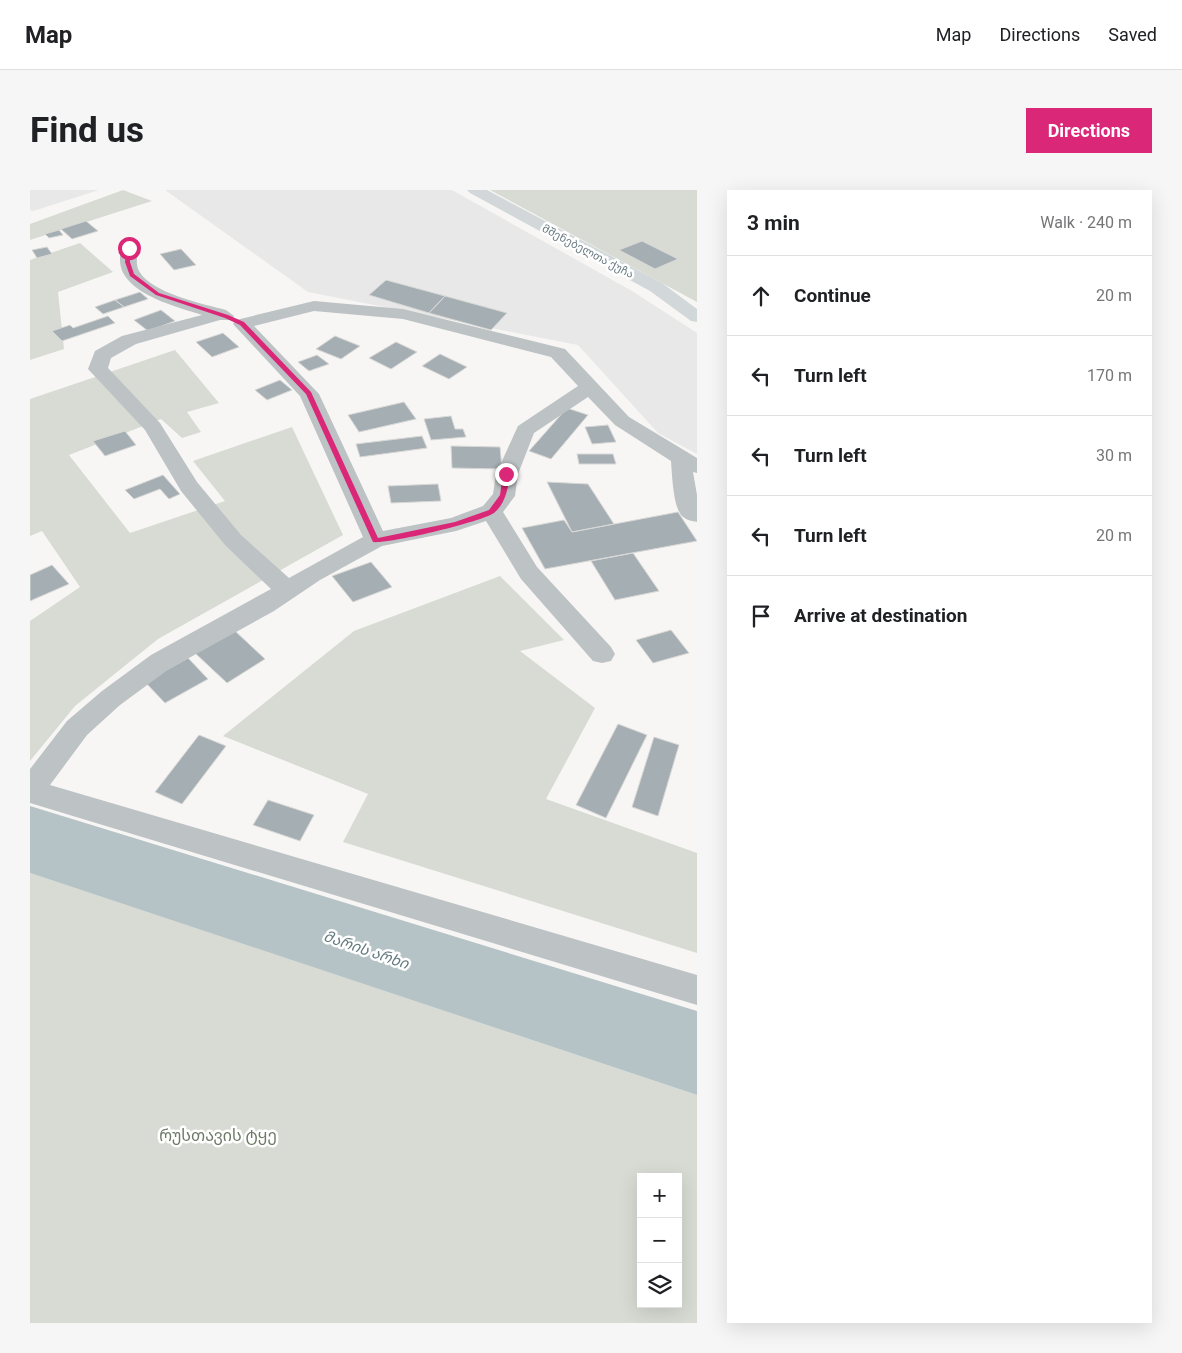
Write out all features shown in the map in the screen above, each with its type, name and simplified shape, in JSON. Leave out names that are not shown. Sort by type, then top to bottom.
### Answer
[{"type":"main road","name":"მშენებელთა ქუჩა","points":[[475,190],[656,287],[697,317]]},
{"type":"street","points":[[129,248],[127,262],[132,275],[158,294],[220,314],[242,324],[309,394],[376,540]]},
{"type":"street","points":[[242,324],[314,306],[403,314],[558,353],[622,421],[689,462],[684,486],[690,511],[697,515]]},
{"type":"street","points":[[220,314],[199,322],[129,340],[102,355],[98,369],[153,427],[189,486],[233,540],[287,590]]},
{"type":"street","points":[[590,387],[525,430],[506,474],[504,496],[492,511],[456,524],[376,540],[312,574],[265,605],[160,662],[111,698],[77,728],[30,791],[697,990]]},
{"type":"street","points":[[492,511],[529,573],[602,654]]},
{"type":"shaded area","points":[[30,190],[99,190],[33,211],[30,210]]},
{"type":"shaded area","points":[[165,190],[452,190],[632,291],[697,333],[697,454],[658,433],[578,345],[308,292]]},
{"type":"green space","points":[[123,190],[152,201],[30,240],[30,224]]},
{"type":"green space","points":[[490,190],[697,190],[697,302]]},
{"type":"green space","points":[[80,243],[113,272],[58,292],[64,349],[30,360],[30,260]]},
{"type":"green space","points":[[175,350],[219,403],[187,412],[201,432],[182,438],[161,419],[69,455],[130,533],[225,501],[193,461],[292,427],[343,535],[158,639],[75,706],[30,761],[30,621],[80,587],[42,531],[30,536],[30,399]]},
{"type":"green space","points":[[500,576],[564,640],[520,651],[595,708],[546,799],[697,853],[697,953],[343,842],[368,794],[223,736],[354,631]]},
{"type":"green space","name":"რუსთავის ტყე","points":[[30,873],[697,1095],[697,1323],[30,1323]]},
{"type":"water","name":"მარის არხი","points":[[30,806],[697,1011],[697,1095],[30,873]]},
{"type":"building","points":[[86,221],[98,231],[72,239],[61,229]]},
{"type":"building","points":[[59,230],[63,235],[49,238],[45,234]]},
{"type":"building","points":[[642,241],[678,259],[655,269],[619,250]]},
{"type":"building","points":[[47,247],[52,254],[37,258],[32,250]]},
{"type":"building","points":[[181,249],[196,265],[174,270],[160,254]]},
{"type":"building","points":[[386,280],[445,296],[429,313],[369,295]]},
{"type":"building","points":[[140,292],[148,299],[124,307],[115,300]]},
{"type":"building","points":[[445,296],[507,313],[491,330],[429,313]]},
{"type":"building","points":[[115,300],[124,307],[103,314],[95,307]]},
{"type":"building","points":[[161,310],[175,321],[148,331],[134,320]]},
{"type":"building","points":[[108,316],[115,323],[62,341],[52,331],[70,325],[73,328]]},
{"type":"building","points":[[223,333],[239,347],[212,357],[196,342]]},
{"type":"building","points":[[335,336],[360,346],[341,359],[316,349]]},
{"type":"building","points":[[396,342],[417,352],[391,369],[369,358]]},
{"type":"building","points":[[440,354],[467,367],[449,379],[422,366]]},
{"type":"building","points":[[317,355],[329,364],[309,371],[298,362]]},
{"type":"building","points":[[280,380],[292,390],[267,400],[255,390]]},
{"type":"building","points":[[404,402],[416,419],[359,432],[348,415]]},
{"type":"building","points":[[567,408],[588,415],[551,459],[529,451]]},
{"type":"building","points":[[451,416],[455,429],[463,429],[466,437],[431,440],[424,419]]},
{"type":"building","points":[[608,425],[616,442],[592,444],[585,427]]},
{"type":"building","points":[[125,431],[136,445],[105,456],[93,441]]},
{"type":"building","points":[[422,436],[427,448],[360,457],[356,444]]},
{"type":"building","points":[[451,446],[500,447],[502,469],[452,468]]},
{"type":"building","points":[[577,454],[613,454],[616,464],[579,464]]},
{"type":"building","points":[[163,475],[180,494],[169,499],[160,489],[134,499],[125,490]]},
{"type":"building","points":[[547,482],[588,484],[614,524],[572,532]]},
{"type":"building","points":[[438,484],[441,501],[391,503],[388,486]]},
{"type":"building","points":[[678,512],[697,541],[545,569],[522,528],[564,520],[572,532]]},
{"type":"building","points":[[633,553],[659,591],[615,600],[591,561]]},
{"type":"building","points":[[371,562],[392,587],[353,602],[332,576]]},
{"type":"building","points":[[52,565],[69,584],[30,601],[30,575]]},
{"type":"building","points":[[234,630],[265,659],[227,683],[195,653]]},
{"type":"building","points":[[671,630],[689,653],[653,663],[636,640]]},
{"type":"building","points":[[188,658],[208,679],[165,703],[145,682]]},
{"type":"building","points":[[618,724],[647,735],[606,818],[576,805]]},
{"type":"building","points":[[199,735],[226,746],[182,804],[155,792]]},
{"type":"building","points":[[654,737],[679,745],[658,816],[632,807]]},
{"type":"building","points":[[268,800],[314,815],[300,841],[253,825]]},
{"type":"route","points":[[129,248],[127,262],[132,275],[158,294],[226,316],[242,324],[309,394],[376,540],[456,524],[492,511],[504,496],[506,474]]}]
